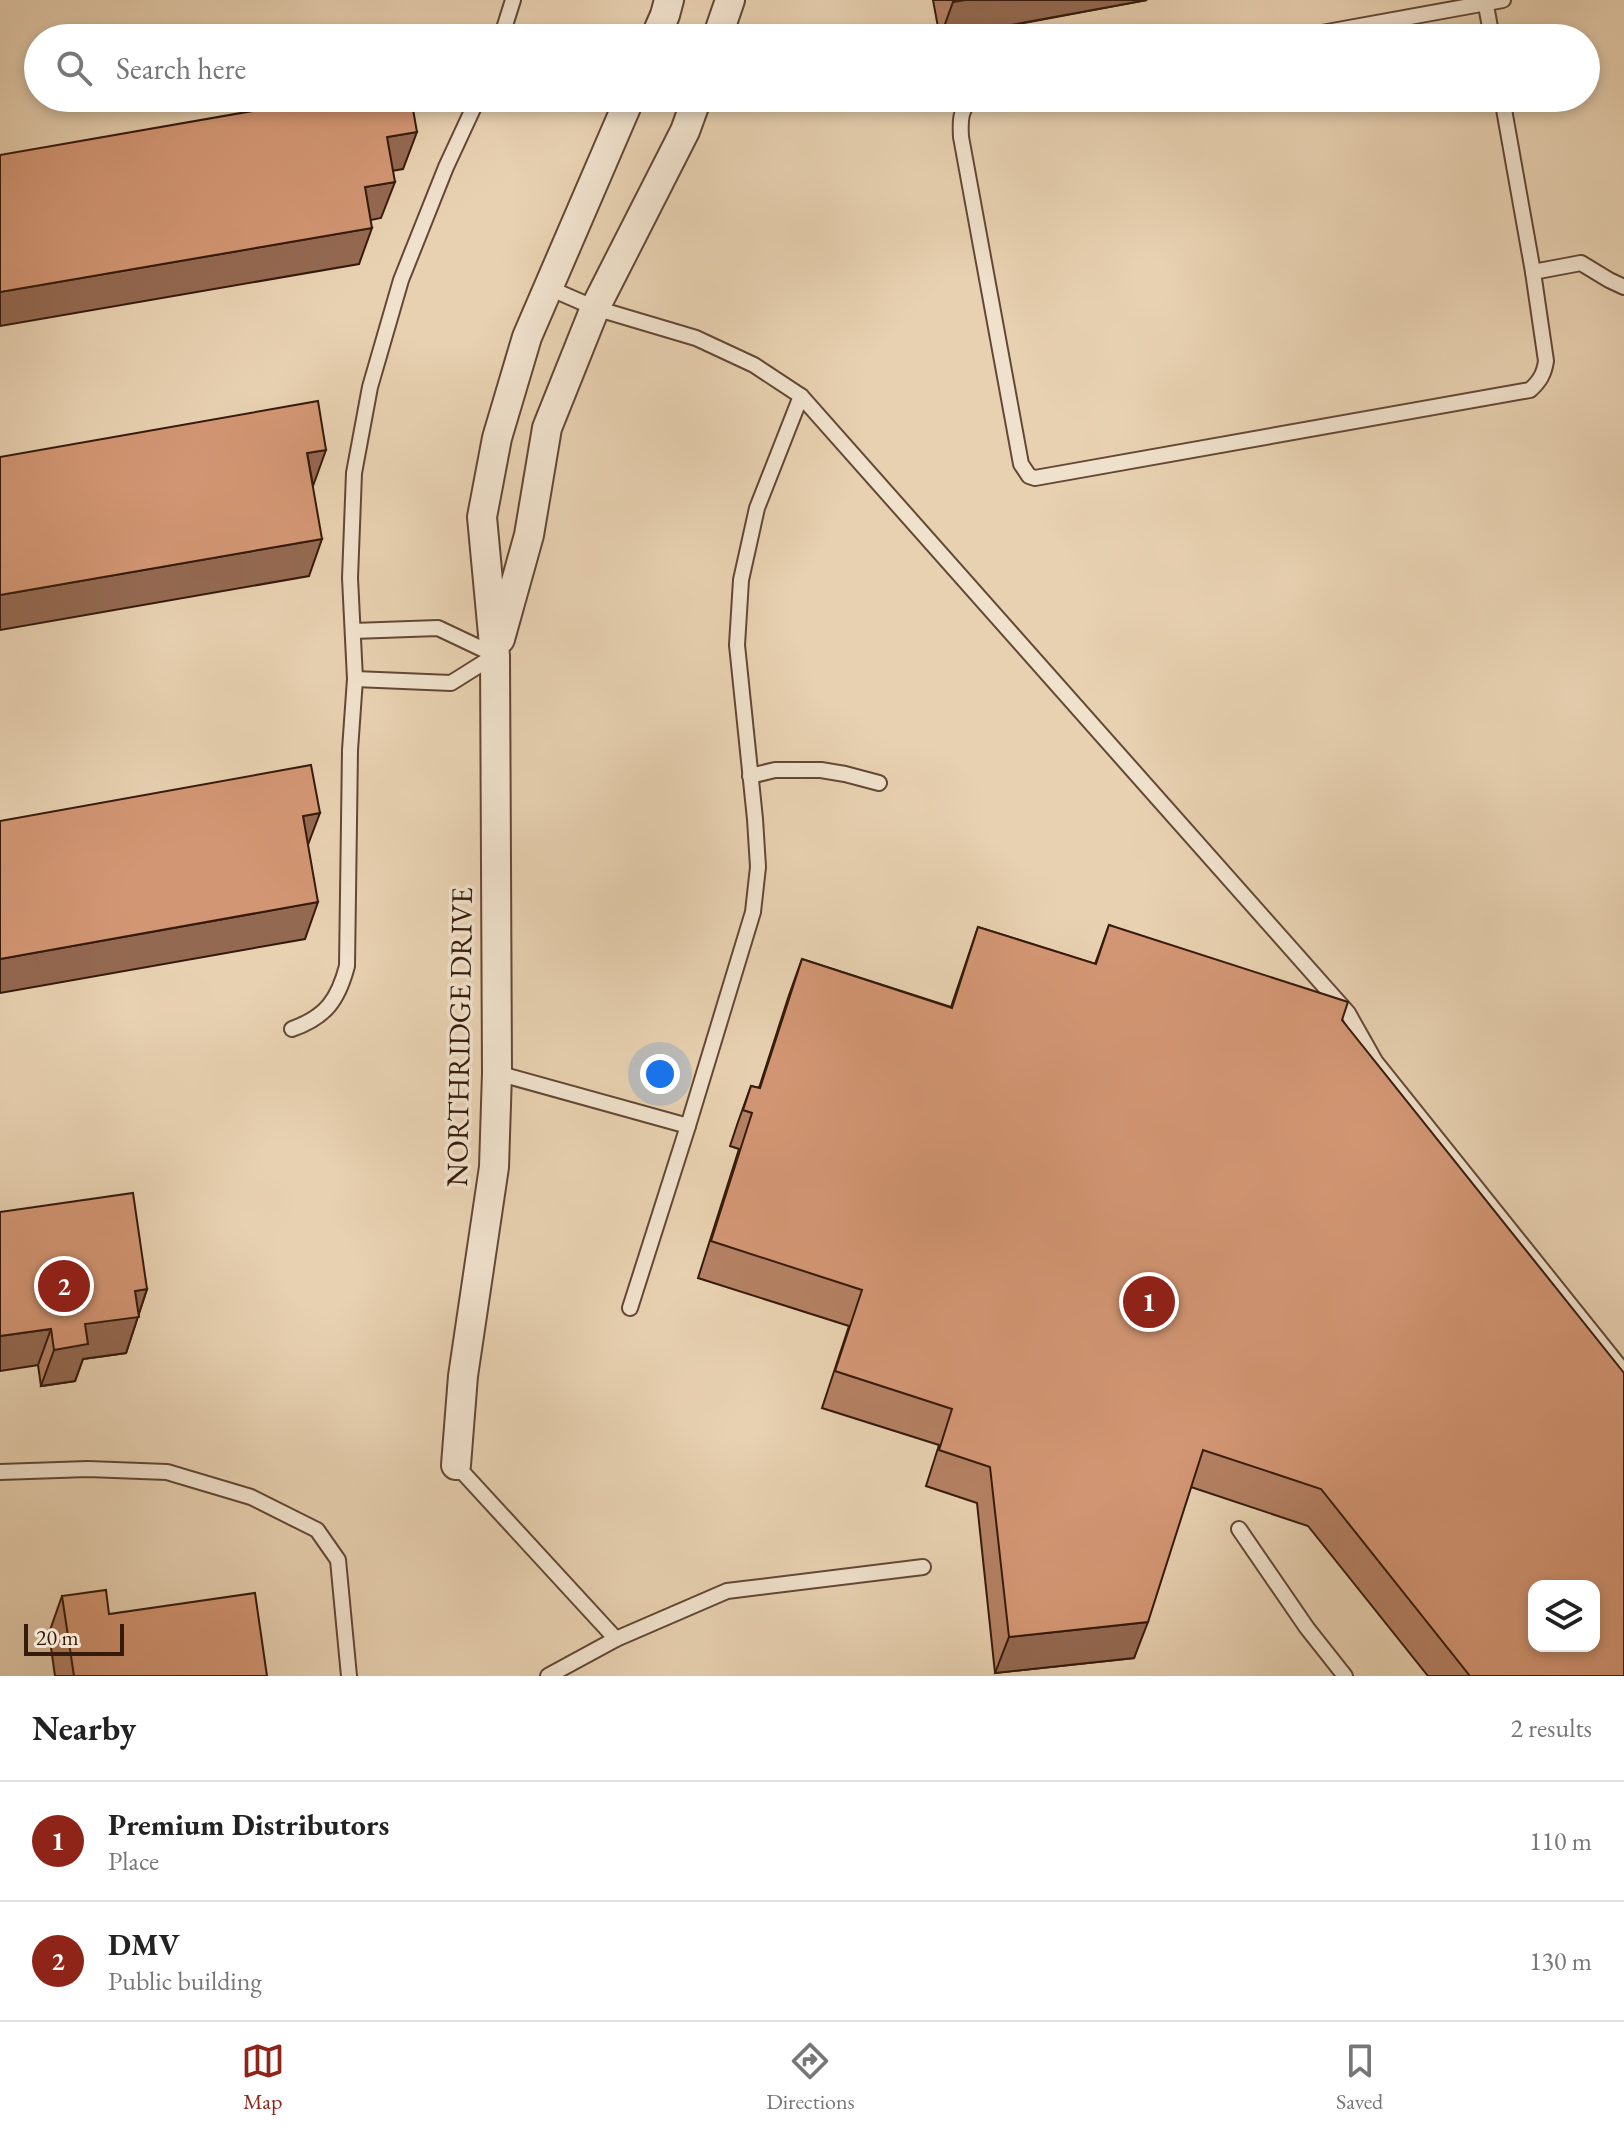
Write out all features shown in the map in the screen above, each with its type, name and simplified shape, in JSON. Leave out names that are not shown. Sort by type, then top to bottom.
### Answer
[{"type":"street","points":[[661,24],[669,0]]},
{"type":"street","points":[[722,24],[730,0]]},
{"type":"street","name":"NORTHRIDGE DRIVE","points":[[456,1465],[463,1376],[494,1167],[497,1073],[495,656],[482,517],[497,438],[527,337],[624,112]]},
{"type":"street","name":"NORTHRIDGE DRIVE","points":[[495,656],[529,535],[547,428],[595,308],[692,112]]},
{"type":"lane","points":[[505,24],[513,0]]},
{"type":"lane","points":[[1369,24],[1503,0]]},
{"type":"lane","points":[[1486,2],[1490,24]]},
{"type":"lane","points":[[292,1029],[318,1017],[333,1002],[347,966],[350,750],[355,679],[350,578],[354,473],[370,387],[401,280],[472,112]]},
{"type":"lane","points":[[962,112],[961,137],[1021,464],[1029,476],[1035,478],[1530,390],[1544,373],[1546,361],[1504,112]]},
{"type":"lane","points":[[1533,272],[1581,263],[1624,287]]},
{"type":"lane","points":[[549,288],[595,308],[696,338],[754,365],[801,396],[1348,1013],[1375,1061],[1624,1372]]},
{"type":"lane","points":[[630,1308],[753,912],[758,867],[737,645],[741,580],[757,508],[801,396]]},
{"type":"lane","points":[[353,631],[438,628],[495,656]]},
{"type":"lane","points":[[355,679],[451,683],[495,656]]},
{"type":"lane","points":[[750,776],[775,770],[821,770],[879,783]]},
{"type":"lane","points":[[497,1073],[688,1126]]},
{"type":"lane","points":[[456,1465],[616,1639]]},
{"type":"lane","points":[[0,1472],[88,1469],[167,1472],[251,1497],[317,1530],[338,1560],[349,1676]]},
{"type":"lane","points":[[1239,1529],[1307,1628],[1345,1676]]},
{"type":"lane","points":[[548,1676],[616,1639],[727,1591],[923,1567]]},
{"type":"building","points":[[247,112],[413,112],[417,132],[387,137],[395,182],[365,187],[372,228],[0,292],[0,155]]},
{"type":"building","points":[[318,401],[326,450],[307,453],[322,539],[0,595],[0,457]]},
{"type":"building","points":[[311,765],[320,813],[303,816],[318,902],[0,959],[0,821]]},
{"type":"building","points":[[1109,925],[1348,1002],[1342,1020],[1624,1373],[1624,1676],[1470,1676],[1321,1489],[1203,1450],[1148,1622],[1009,1637],[990,1467],[939,1450],[952,1409],[835,1371],[862,1290],[711,1241],[752,1113],[743,1110],[751,1086],[760,1088],[802,959],[952,1008],[978,927],[1096,964]]},
{"type":"building","points":[[133,1193],[147,1289],[135,1291],[139,1317],[85,1324],[88,1344],[54,1350],[51,1329],[0,1336],[0,1212]]},
{"type":"building","points":[[106,1590],[109,1614],[255,1593],[267,1676],[74,1676],[62,1596]]},
{"type":"place","name":"DMV","points":[[64,1286]]},
{"type":"place","name":"Premium Distributors","points":[[1149,1302]]}]
